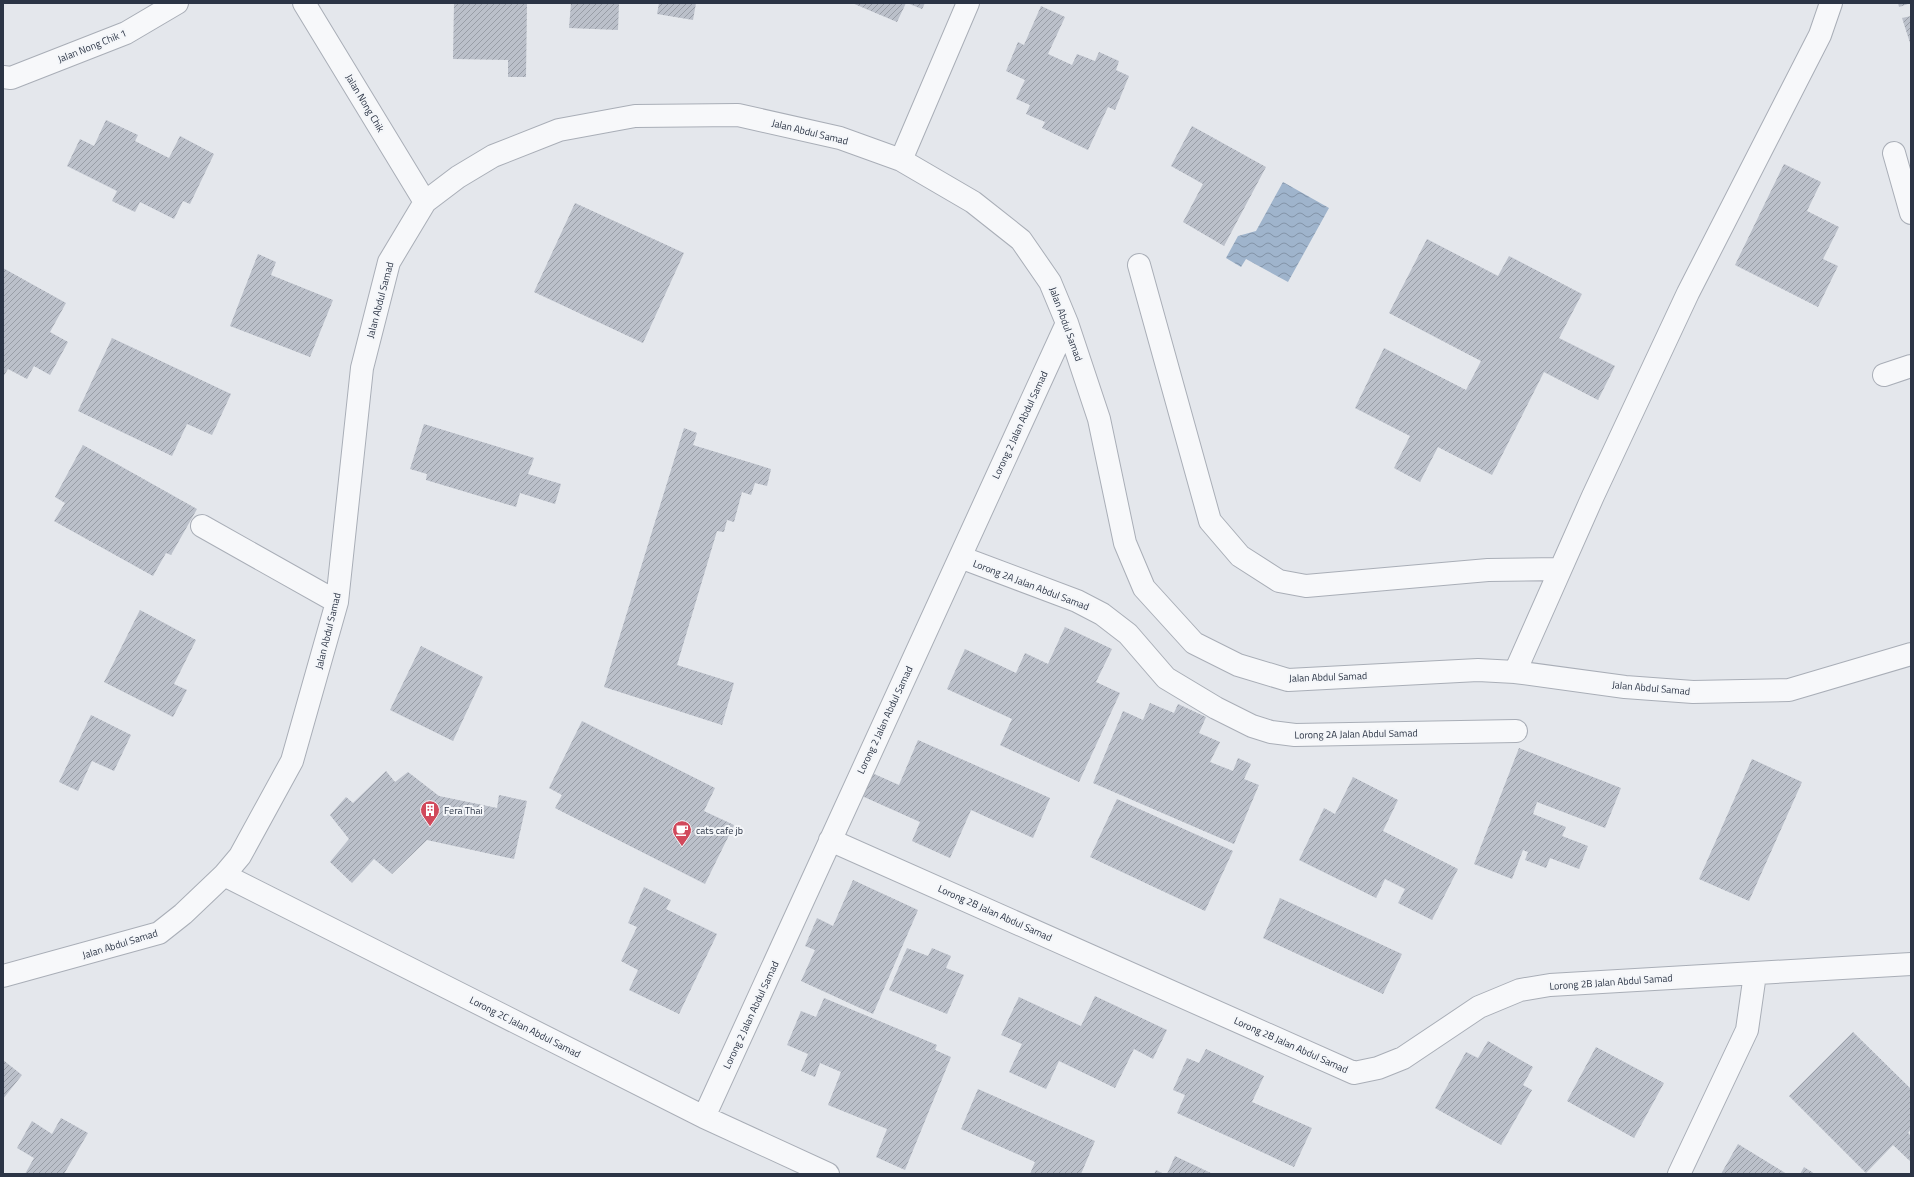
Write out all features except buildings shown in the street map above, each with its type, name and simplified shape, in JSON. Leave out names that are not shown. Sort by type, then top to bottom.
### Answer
[{"type":"street","name":"Jalan Nong Chik 1","points":[[3,77],[11,78],[126,33],[177,3]]},
{"type":"street","name":"Jalan Nong Chik","points":[[304,3],[425,202]]},
{"type":"street","points":[[901,160],[968,3]]},
{"type":"street","points":[[1515,672],[1593,496],[1654,370],[1688,293],[1820,35],[1831,3]]},
{"type":"street","name":"Jalan Abdul Samad","points":[[3,976],[159,933],[183,914],[224,875],[240,856],[292,761],[337,602],[362,368],[389,262],[425,202],[458,177],[493,156],[559,130],[635,116],[738,115],[840,138],[901,160],[973,202],[1020,240],[1050,282],[1067,323],[1099,419],[1124,543],[1144,588],[1194,644],[1238,665],[1288,680],[1478,670],[1515,672],[1625,687],[1693,692],[1789,690],[1911,654]]},
{"type":"street","points":[[1894,153],[1911,213]]},
{"type":"street","points":[[1139,265],[1210,521],[1240,556],[1279,581],[1306,586],[1488,570],[1560,569]]},
{"type":"street","name":"Lorong 2 Jalan Abdul Samad","points":[[704,1117],[1067,323]]},
{"type":"street","points":[[1884,375],[1911,366]]},
{"type":"street","points":[[202,526],[337,602]]},
{"type":"street","name":"Lorong 2A Jalan Abdul Samad","points":[[960,557],[1077,601],[1102,614],[1128,634],[1166,678],[1216,708],[1252,726],[1272,732],[1295,735],[1516,731]]},
{"type":"street","name":"Lorong 2B Jalan Abdul Samad","points":[[830,840],[1354,1073],[1378,1068],[1403,1058],[1479,1008],[1520,990],[1550,986],[1911,964]]},
{"type":"street","name":"Lorong 2C Jalan Abdul Samad","points":[[224,875],[704,1117],[828,1174]]},
{"type":"street","points":[[1679,1174],[1747,1030],[1755,974]]},
{"type":"water","points":[[1283,182],[1329,208],[1288,282],[1246,259],[1241,267],[1226,258],[1238,236],[1256,231]]},
{"type":"place","name":"Fera Thai","points":[[430,827]]},
{"type":"place","name":"cats cafe jb","points":[[682,847]]}]
